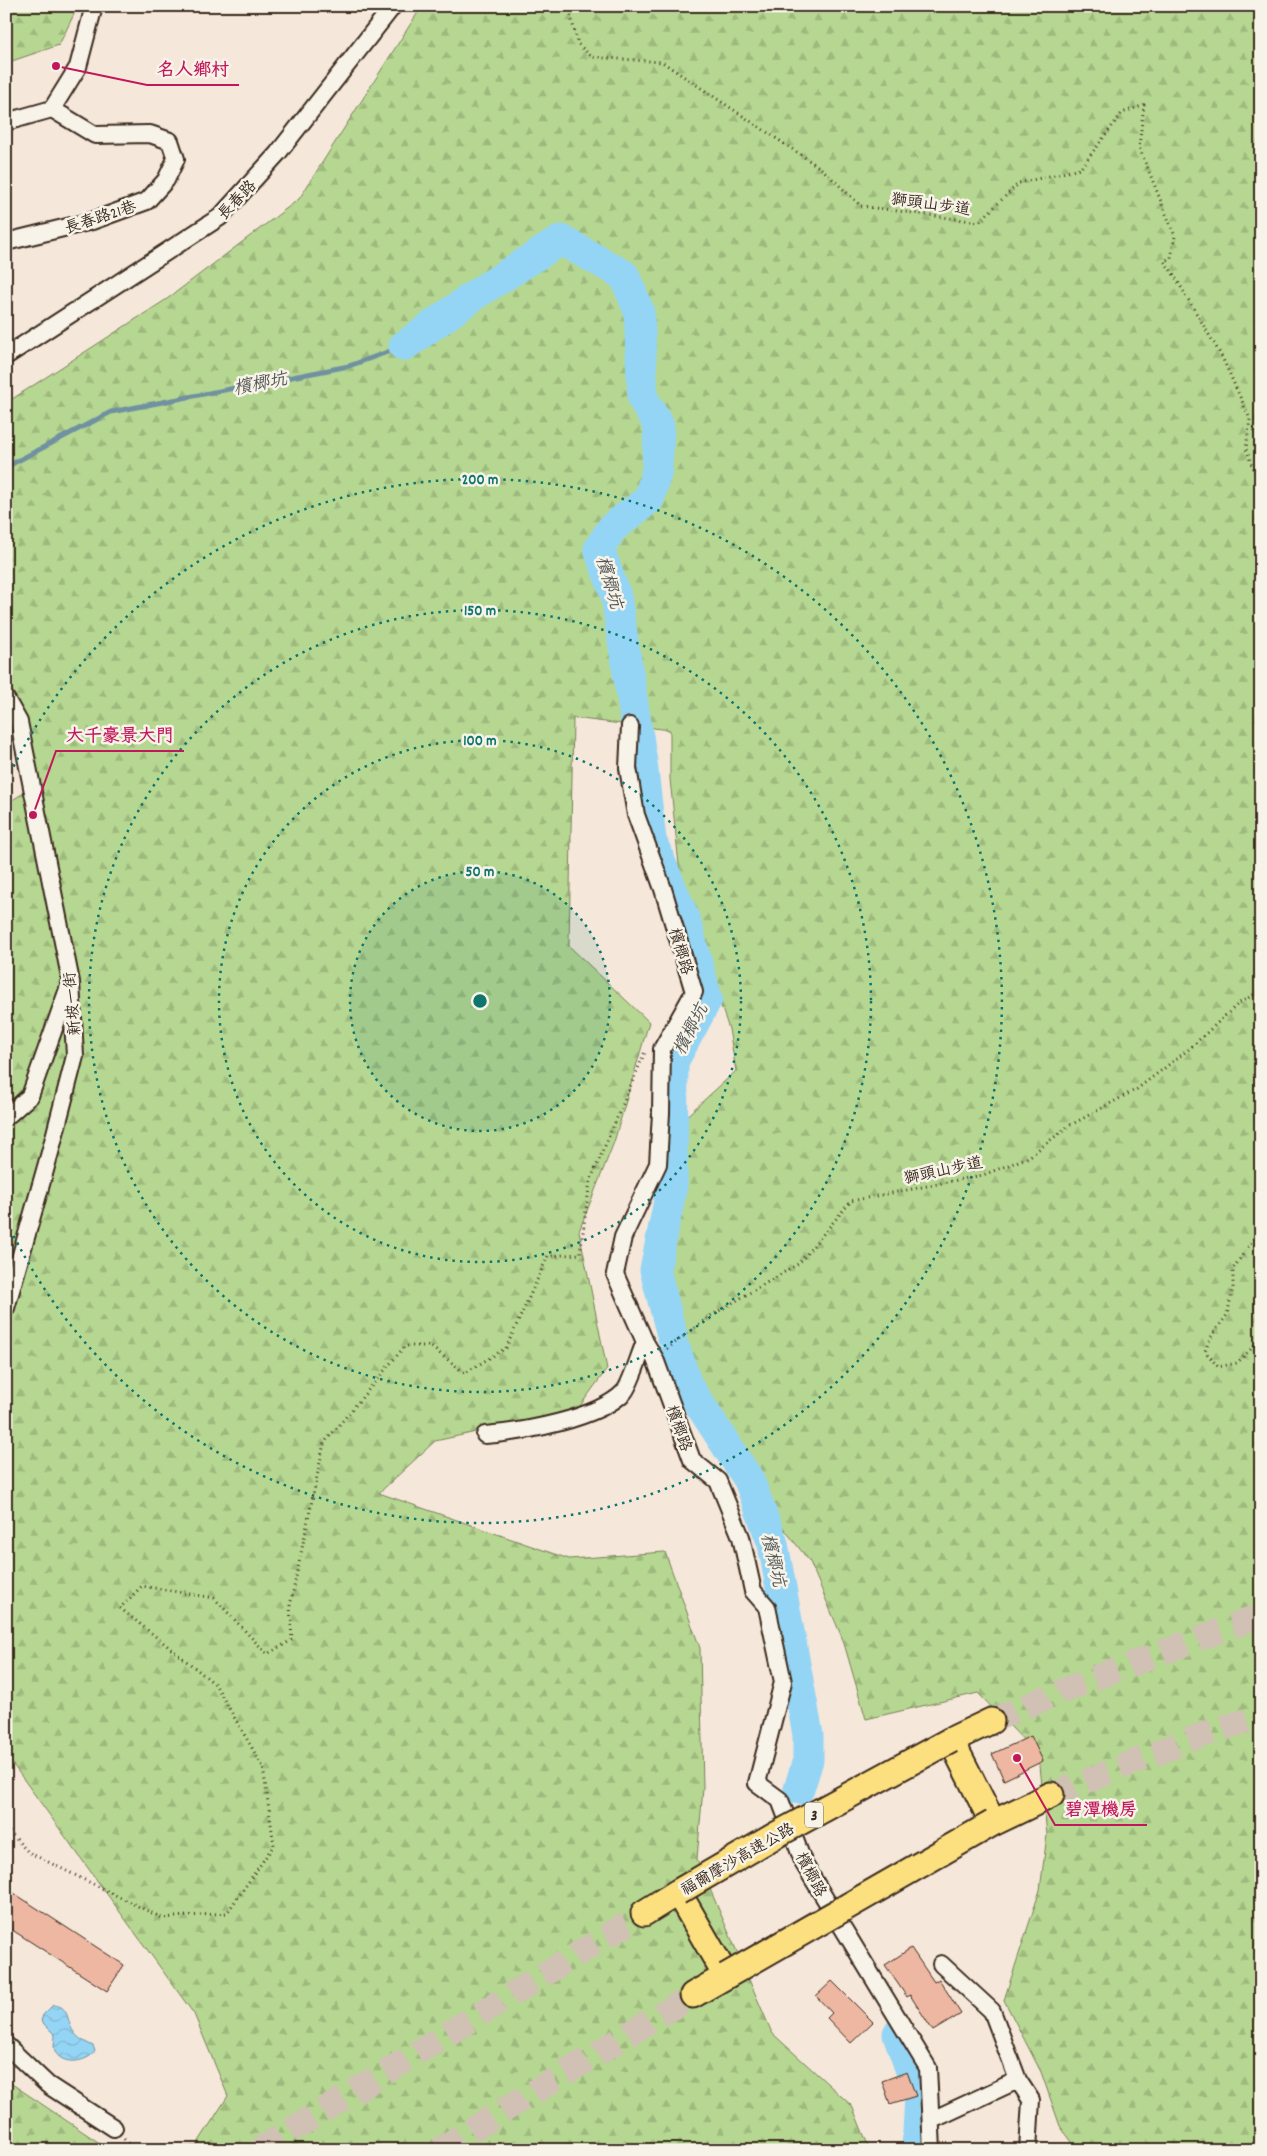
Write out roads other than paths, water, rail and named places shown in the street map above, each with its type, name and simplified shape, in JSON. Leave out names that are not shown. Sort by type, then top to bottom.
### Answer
[{"type":"highway","name":"福爾摩沙高速公路","points":[[644,1913],[776,1835],[951,1740],[991,1721]]},
{"type":"highway","points":[[951,1740],[993,1823]]},
{"type":"highway","points":[[693,1995],[993,1823],[1051,1795]]},
{"type":"highway","points":[[678,1892],[726,1976]]},
{"type":"street","points":[[6,122],[52,109],[78,66],[94,6]]},
{"type":"street","name":"長春路","points":[[6,356],[220,217],[278,153],[393,6]]},
{"type":"street","name":"長春路21巷","points":[[6,242],[92,221],[147,201],[166,180],[176,159],[170,141],[150,134],[95,135],[52,109]]},
{"type":"street","name":"新坡一街","points":[[6,699],[19,722],[71,982],[75,1056],[51,1150],[6,1308]]},
{"type":"street","name":"檳榔路","points":[[630,726],[628,768],[636,815],[663,888],[694,992],[662,1049],[658,1164],[623,1237],[615,1274],[645,1342],[655,1359],[692,1460],[718,1481],[741,1537],[753,1591],[767,1607],[782,1682],[757,1783],[780,1800],[804,1864],[928,2068],[932,2150]]},
{"type":"street","points":[[6,1117],[30,1096],[71,982]]},
{"type":"street","points":[[485,1436],[504,1434],[551,1423],[606,1406],[625,1390],[645,1342]]},
{"type":"street","points":[[941,1964],[992,2011],[1018,2080],[1031,2100],[1028,2150]]},
{"type":"street","points":[[6,2045],[48,2086],[114,2128]]},
{"type":"street","points":[[932,2120],[1018,2080]]},
{"type":"water","points":[[53,2005],[65,2011],[75,2034],[93,2046],[95,2051],[91,2055],[74,2061],[68,2061],[58,2056],[54,2049],[55,2035],[41,2021],[43,2015]]},
{"type":"waterway","name":"檳榔坑","points":[[404,346],[476,294],[561,240],[624,275],[639,311],[643,399],[659,426],[657,470],[649,499],[612,528],[599,549],[616,596],[642,762],[651,840],[685,920],[707,999],[673,1062],[672,1186],[655,1270],[672,1335]]},
{"type":"waterway","name":"檳榔坑","points":[[6,467],[111,412],[349,366],[404,346]]},
{"type":"waterway","name":"檳榔坑","points":[[676,1351],[687,1385],[749,1480],[773,1544],[808,1735],[808,1760],[799,1789]]},
{"type":"waterway","name":"檳榔坑","points":[[898,2034],[920,2096],[917,2150]]},
{"type":"tunnel","points":[[991,1721],[1084,1682],[1261,1615]]},
{"type":"tunnel","points":[[1051,1795],[1204,1734],[1261,1716]]},
{"type":"tunnel","points":[[259,2150],[644,1913]]},
{"type":"tunnel","points":[[439,2150],[693,1995]]},
{"type":"place","name":"名人鄉村","points":[[56,66]]},
{"type":"place","name":"大千豪景大門","points":[[33,815]]},
{"type":"place","name":"碧潭機房","points":[[1017,1758]]}]
